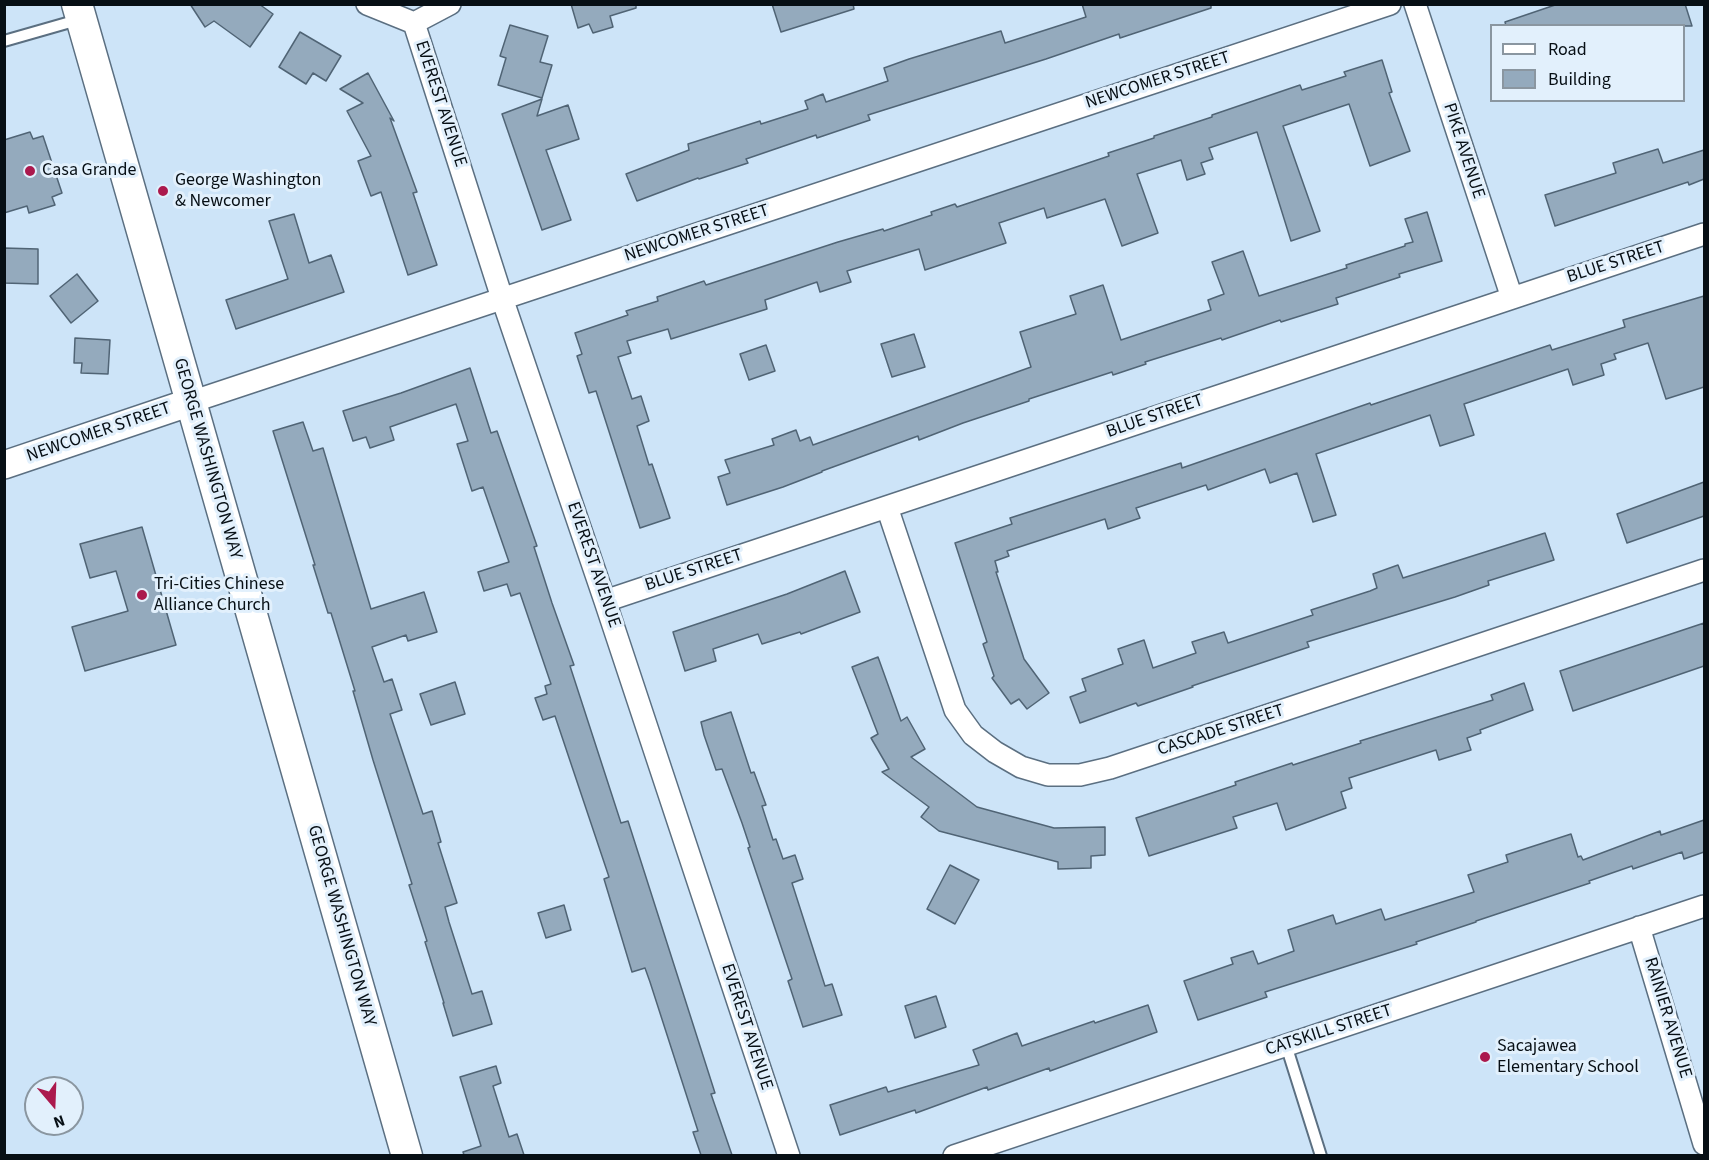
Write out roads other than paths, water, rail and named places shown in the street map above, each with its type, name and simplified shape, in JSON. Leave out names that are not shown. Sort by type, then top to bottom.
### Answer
[{"type":"main road","name":"GEORGE WASHINGTON WAY","points":[[79,11],[407,1155]]},
{"type":"street","name":"EVEREST AVENUE","points":[[367,4],[414,23],[502,298],[789,1155]]},
{"type":"street","points":[[414,23],[450,4]]},
{"type":"street","name":"NEWCOMER STREET","points":[[4,465],[1390,4]]},
{"type":"street","name":"PIKE AVENUE","points":[[1415,4],[1512,298]]},
{"type":"street","name":"BLUE STREET","points":[[605,601],[1704,234]]},
{"type":"street","name":"CASCADE STREET","points":[[887,507],[955,710],[973,735],[995,753],[1022,767],[1048,775],[1080,775],[1110,768],[1704,570]]},
{"type":"street","name":"CATSKILL STREET","points":[[954,1155],[982,1151],[1704,906]]},
{"type":"street","name":"RAINIER AVENUE","points":[[1639,927],[1704,1144]]},
{"type":"lane","points":[[4,41],[79,11]]},
{"type":"lane","points":[[1286,1046],[1321,1155]]},
{"type":"place","name":"Casa Grande","points":[[30,171]]},
{"type":"place","name":"George Washington & Newcomer","points":[[163,191]]},
{"type":"place","name":"Tri-Cities Chinese Alliance Church","points":[[142,595]]},
{"type":"place","name":"Sacajawea Elementary School","points":[[1485,1057]]}]
